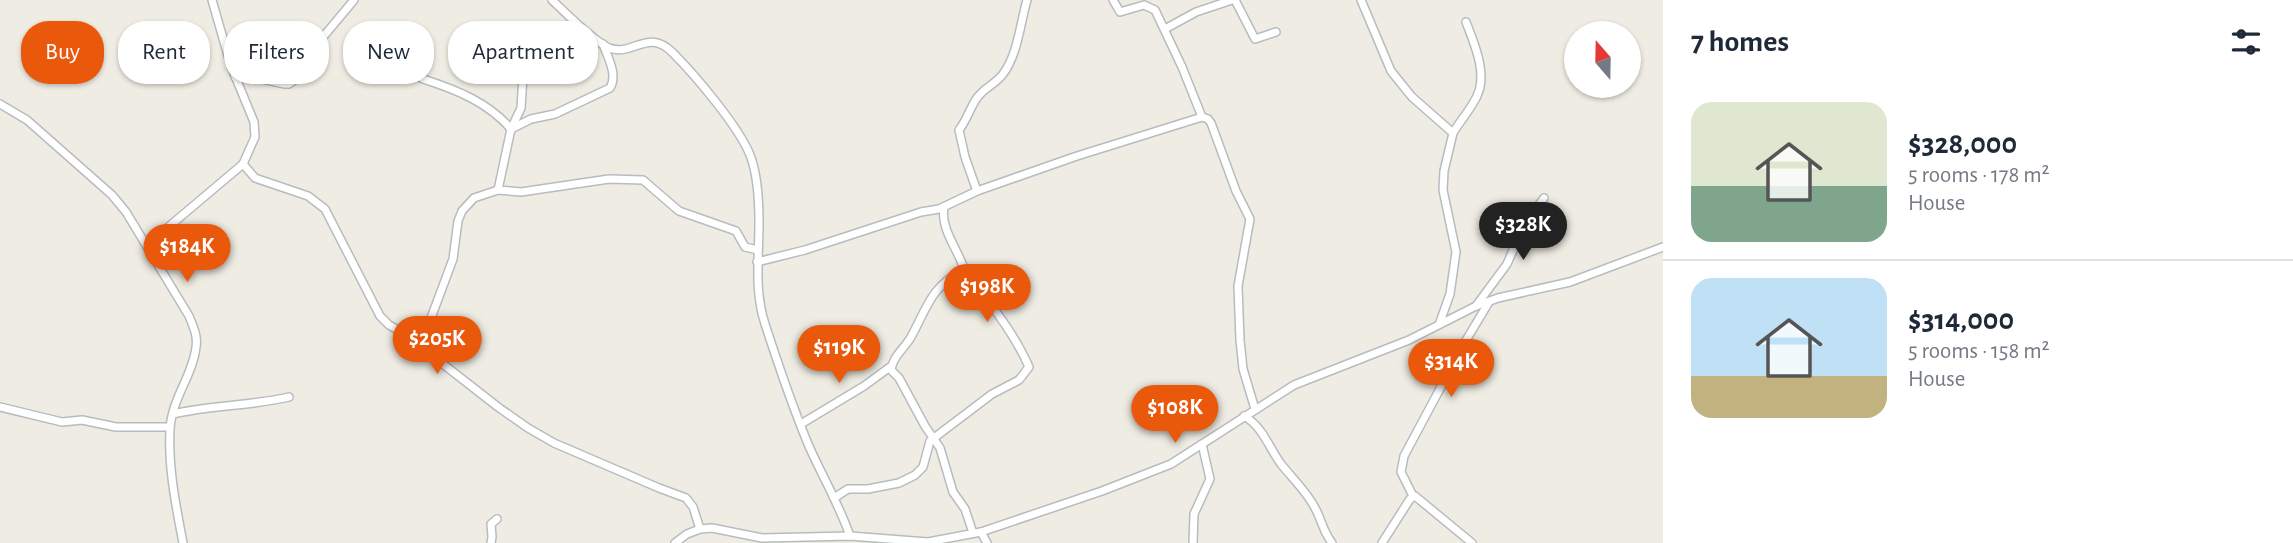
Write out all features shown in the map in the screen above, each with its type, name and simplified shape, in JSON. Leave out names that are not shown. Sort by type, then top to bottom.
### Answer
[{"type":"street","points":[[212,0],[224,39]]},
{"type":"street","points":[[329,31],[354,0]]},
{"type":"street","points":[[552,0],[611,48],[620,50],[648,41],[665,45],[724,114],[750,154],[755,173],[759,223],[757,262],[764,321],[801,425],[850,536]]},
{"type":"street","points":[[978,191],[965,157],[959,130],[967,120],[975,101],[1006,69],[1013,55],[1027,0]]},
{"type":"street","points":[[1113,0],[1120,12],[1138,5],[1149,6],[1155,10],[1202,117]]},
{"type":"street","points":[[1165,29],[1196,12],[1233,0],[1255,40],[1276,32]]},
{"type":"street","points":[[1361,0],[1391,71],[1412,97],[1453,133]]},
{"type":"street","points":[[1440,323],[1450,295],[1456,252],[1443,190],[1444,171],[1453,133],[1476,97],[1481,78],[1475,44],[1466,22]]},
{"type":"street","points":[[511,129],[531,119],[555,114],[610,88],[613,71],[603,44]]},
{"type":"street","points":[[434,83],[460,91],[498,116],[511,129]]},
{"type":"street","points":[[147,245],[243,164],[255,137],[249,104],[239,84]]},
{"type":"street","points":[[498,190],[511,129],[521,108],[522,84]]},
{"type":"street","points":[[0,104],[27,120],[112,195],[126,212],[189,316],[196,333],[197,346],[169,427],[172,477],[183,543]]},
{"type":"street","points":[[757,262],[944,207],[978,191],[1077,156],[1202,117],[1208,119],[1215,132],[1233,183],[1251,219],[1238,286],[1241,350],[1255,409]]},
{"type":"street","points":[[243,164],[255,178],[308,196],[325,209],[380,316],[389,325],[411,335],[434,357],[508,414],[554,443],[686,498],[693,507],[700,529]]},
{"type":"street","points":[[434,357],[428,346],[431,318],[453,259],[462,211],[474,198],[498,190],[521,192],[609,179],[643,180],[679,211],[736,231],[745,247],[758,250]]},
{"type":"street","points":[[1476,306],[1507,264],[1524,225],[1544,198]]},
{"type":"street","points":[[834,498],[848,489],[899,484],[915,475],[923,467],[930,441],[992,394],[1019,380],[1029,367],[1025,356],[1002,321],[964,270],[959,253],[944,224],[944,207]]},
{"type":"street","points":[[676,543],[687,534],[712,528],[755,540],[850,536],[928,542],[977,533],[1171,464],[1294,385],[1387,349],[1476,306],[1570,282],[1663,247]]},
{"type":"street","points":[[801,425],[890,367],[911,337],[931,296],[964,270]]},
{"type":"street","points":[[1472,543],[1413,496],[1401,472],[1404,456],[1490,301]]},
{"type":"street","points":[[890,367],[943,455],[953,492],[977,533],[987,543]]},
{"type":"street","points":[[173,414],[289,397]]},
{"type":"street","points":[[0,407],[52,421],[82,420],[116,426],[169,427]]},
{"type":"street","points":[[1244,416],[1254,422],[1268,440],[1279,461],[1317,510],[1323,532],[1332,543]]},
{"type":"street","points":[[1193,543],[1194,514],[1210,479],[1202,444]]},
{"type":"street","points":[[1382,543],[1413,496]]},
{"type":"street","points":[[491,543],[491,524],[497,519]]}]
